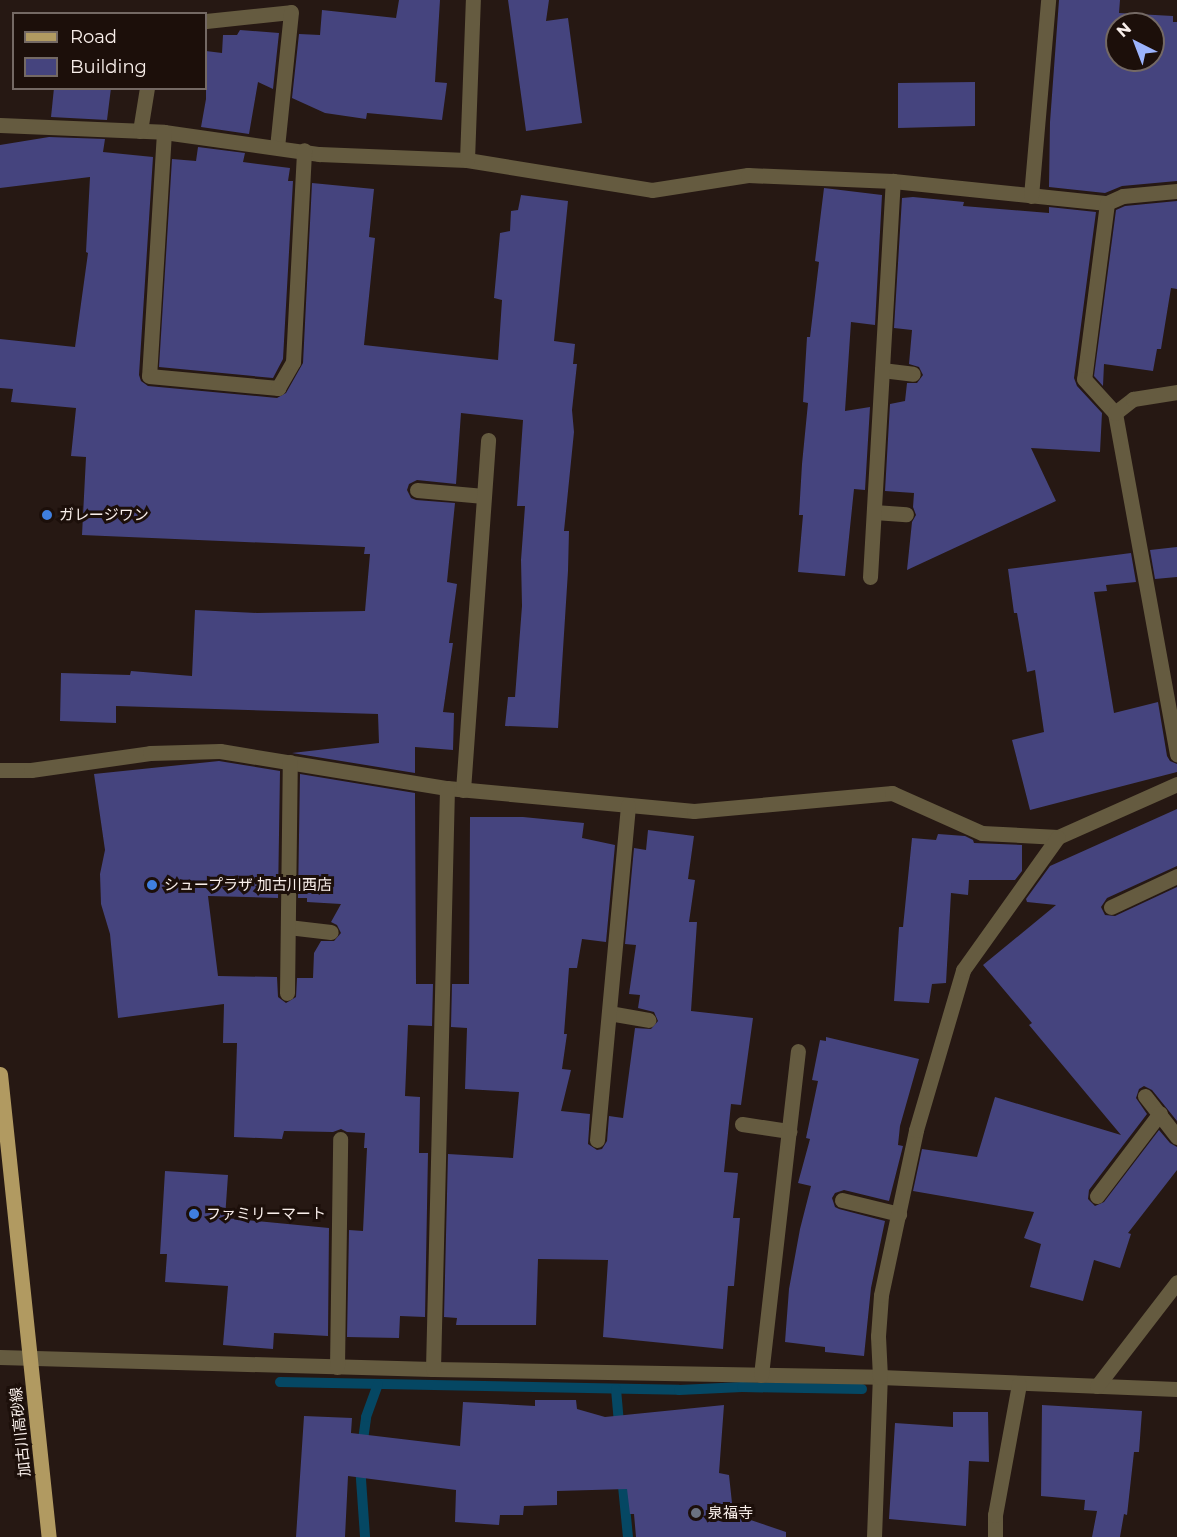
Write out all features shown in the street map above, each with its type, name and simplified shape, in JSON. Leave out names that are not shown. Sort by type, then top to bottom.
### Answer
[{"type":"main road","name":"加古川高砂線","points":[[0,1074],[49,1537]]},
{"type":"street","points":[[467,160],[473,0]]},
{"type":"street","points":[[1031,196],[1048,0]]},
{"type":"street","points":[[207,21],[291,12],[277,147]]},
{"type":"street","points":[[140,131],[147,90]]},
{"type":"street","points":[[0,125],[164,132],[304,150],[319,154],[467,160],[652,190],[748,175],[893,181],[1107,203],[1123,196],[1177,191]]},
{"type":"street","points":[[164,132],[149,376],[278,388],[293,362],[304,150]]},
{"type":"street","points":[[870,577],[893,181]]},
{"type":"street","points":[[1107,203],[1084,379],[1115,413],[1176,749]]},
{"type":"street","points":[[882,370],[912,374]]},
{"type":"street","points":[[1115,413],[1133,399],[1177,392]]},
{"type":"street","points":[[463,790],[488,440]]},
{"type":"street","points":[[417,490],[484,496]]},
{"type":"street","points":[[874,512],[906,513]]},
{"type":"street","points":[[0,770],[31,771],[150,753],[220,751],[447,788],[693,811],[892,793],[982,833],[1058,837],[1177,784]]},
{"type":"street","points":[[287,993],[290,762]]},
{"type":"street","points":[[433,1369],[447,788]]},
{"type":"street","points":[[597,1140],[628,805]]},
{"type":"street","points":[[874,1537],[880,1377],[878,1336],[881,1295],[916,1130],[963,970],[1058,837]]},
{"type":"street","points":[[1111,907],[1177,876]]},
{"type":"street","points":[[288,927],[331,932]]},
{"type":"street","points":[[609,1013],[648,1020]]},
{"type":"street","points":[[761,1375],[798,1051]]},
{"type":"street","points":[[1145,1096],[1177,1137]]},
{"type":"street","points":[[1096,1196],[1160,1113]]},
{"type":"street","points":[[742,1124],[789,1131]]},
{"type":"street","points":[[337,1366],[340,1138]]},
{"type":"street","points":[[842,1200],[899,1214]]},
{"type":"street","points":[[1097,1386],[1177,1282]]},
{"type":"street","points":[[0,1357],[433,1369],[880,1377],[1177,1389]]},
{"type":"street","points":[[995,1537],[995,1515],[1019,1384]]},
{"type":"building","points":[[399,0],[440,0],[435,82],[447,83],[442,120],[367,113],[366,119],[325,113],[292,98],[299,34],[320,35],[322,10],[396,18]]},
{"type":"building","points":[[508,0],[549,0],[546,21],[568,18],[582,123],[526,131]]},
{"type":"building","points":[[1059,0],[1120,0],[1119,12],[1105,12],[1105,72],[1165,72],[1165,16],[1173,16],[1173,22],[1177,22],[1177,181],[1122,186],[1105,193],[1049,187],[1050,122]]},
{"type":"building","points":[[240,30],[279,33],[273,89],[258,82],[249,134],[201,127],[207,90],[207,51],[222,53],[223,35],[237,35]]},
{"type":"building","points":[[975,82],[975,126],[898,128],[898,83]]},
{"type":"building","points":[[54,90],[111,90],[107,120],[51,117]]},
{"type":"building","points":[[49,137],[105,139],[103,152],[153,157],[139,375],[141,381],[148,386],[277,398],[286,393],[303,363],[312,183],[374,189],[369,237],[375,238],[364,345],[498,360],[502,300],[494,298],[500,233],[510,231],[511,211],[518,210],[521,195],[568,201],[554,341],[575,344],[573,364],[577,364],[572,410],[574,432],[564,531],[569,531],[568,571],[558,728],[505,726],[508,697],[515,697],[522,606],[521,560],[525,506],[517,506],[523,420],[461,413],[456,484],[417,480],[409,484],[407,490],[411,498],[416,500],[455,503],[447,582],[457,584],[449,643],[453,643],[443,712],[454,713],[453,750],[415,747],[415,773],[292,753],[379,743],[378,714],[116,706],[116,723],[60,721],[61,673],[130,675],[131,671],[192,676],[195,610],[257,613],[365,611],[370,554],[364,554],[365,547],[82,535],[86,457],[71,456],[76,408],[11,402],[13,389],[0,388],[0,339],[75,347],[88,253],[86,252],[90,177],[0,188],[0,145]]},
{"type":"building","points":[[198,147],[245,153],[243,162],[290,168],[288,181],[293,181],[283,359],[273,378],[159,367],[172,159],[196,161]]},
{"type":"building","points":[[824,188],[882,195],[875,325],[851,322],[845,411],[870,407],[865,490],[854,489],[845,576],[798,572],[803,515],[799,515],[802,464],[808,403],[803,402],[807,337],[810,337],[819,262],[815,261]]},
{"type":"building","points":[[902,198],[964,202],[963,206],[1049,213],[1049,207],[1096,212],[1074,378],[1077,386],[1102,413],[1100,452],[1031,448],[1056,501],[907,570],[912,522],[916,515],[913,507],[914,493],[885,491],[890,404],[905,401],[907,383],[917,383],[923,375],[919,367],[909,364],[912,330],[894,328]]},
{"type":"building","points":[[1177,201],[1177,289],[1171,288],[1161,349],[1157,349],[1153,371],[1104,364],[1103,386],[1094,376],[1116,210],[1125,206]]},
{"type":"building","points":[[1177,547],[1177,577],[1155,579],[1150,550]]},
{"type":"building","points":[[1131,553],[1136,582],[1106,585],[1107,591],[1094,592],[1114,713],[1158,702],[1167,756],[1170,761],[1177,764],[1177,772],[1030,810],[1012,740],[1044,732],[1035,670],[1027,672],[1017,613],[1014,613],[1008,569]]},
{"type":"building","points":[[219,761],[280,771],[278,898],[208,896],[218,976],[277,977],[278,997],[286,1003],[296,997],[297,978],[313,978],[314,953],[321,941],[334,941],[341,933],[337,925],[331,922],[341,904],[307,902],[307,898],[298,898],[300,774],[415,793],[416,984],[433,984],[432,1026],[408,1025],[405,1096],[420,1097],[419,1153],[428,1153],[425,1317],[400,1316],[399,1338],[347,1337],[349,1230],[363,1231],[367,1148],[364,1148],[365,1133],[347,1132],[341,1129],[333,1132],[284,1131],[282,1139],[234,1137],[237,1043],[223,1043],[224,1004],[118,1018],[110,934],[101,904],[100,874],[105,850],[94,774]]},
{"type":"building","points":[[1177,809],[1177,866],[1107,898],[1101,907],[1105,915],[1115,916],[1177,887],[1177,1121],[1152,1090],[1144,1086],[1139,1089],[1136,1098],[1147,1114],[1089,1190],[1088,1199],[1095,1206],[1104,1202],[1159,1130],[1170,1143],[1177,1147],[1177,1170],[1128,1233],[1131,1234],[1120,1268],[1094,1260],[1083,1301],[1030,1287],[1041,1244],[1024,1238],[1034,1212],[913,1191],[922,1149],[977,1157],[995,1097],[1121,1135],[1029,1025],[1032,1023],[983,965],[1056,905],[1027,902],[1026,899],[1050,866]]},
{"type":"building","points":[[470,817],[523,817],[584,823],[582,838],[615,845],[606,942],[582,939],[577,968],[569,968],[564,1034],[567,1034],[562,1069],[571,1070],[561,1111],[590,1114],[588,1144],[597,1150],[602,1149],[607,1141],[609,1116],[623,1118],[635,1028],[651,1029],[658,1021],[654,1012],[638,1008],[640,995],[629,994],[636,945],[625,944],[634,848],[646,850],[648,830],[694,836],[688,879],[695,880],[689,922],[697,922],[691,1011],[753,1018],[741,1105],[731,1104],[724,1172],[738,1173],[733,1218],[740,1218],[734,1286],[728,1286],[723,1349],[603,1337],[608,1260],[538,1259],[536,1325],[456,1325],[457,1318],[444,1317],[448,1154],[513,1158],[519,1092],[465,1089],[467,1028],[451,1027],[452,984],[469,984]]},
{"type":"building","points":[[938,834],[965,836],[974,843],[1022,845],[1022,871],[1015,880],[969,880],[968,895],[951,893],[946,983],[932,984],[929,1003],[894,1001],[899,927],[903,927],[912,838],[936,840]]},
{"type":"building","points":[[826,1037],[919,1059],[900,1126],[898,1145],[903,1146],[889,1201],[844,1190],[835,1193],[832,1198],[835,1207],[839,1209],[885,1221],[871,1288],[864,1356],[825,1352],[825,1347],[785,1342],[789,1289],[811,1186],[798,1183],[810,1139],[806,1138],[818,1081],[812,1080],[820,1040],[826,1041]]},
{"type":"building","points":[[165,1171],[228,1175],[225,1218],[329,1228],[328,1336],[274,1333],[273,1349],[223,1345],[228,1286],[165,1282],[167,1254],[160,1254]]},
{"type":"building","points":[[535,1400],[576,1400],[577,1409],[605,1417],[724,1405],[719,1473],[729,1475],[732,1503],[730,1513],[786,1532],[786,1537],[636,1537],[634,1514],[630,1514],[627,1489],[557,1491],[557,1505],[524,1506],[523,1515],[500,1515],[499,1525],[455,1522],[456,1490],[348,1476],[345,1537],[296,1537],[304,1416],[352,1418],[351,1433],[460,1446],[463,1402],[535,1406]]},
{"type":"building","points":[[1042,1405],[1142,1411],[1139,1452],[1134,1452],[1127,1515],[1124,1514],[1120,1537],[1092,1537],[1097,1511],[1084,1510],[1085,1500],[1041,1496]]},
{"type":"building","points":[[953,1412],[988,1412],[989,1462],[969,1461],[966,1526],[889,1519],[895,1423],[953,1427]]},
{"type":"waterway","points":[[280,1382],[679,1390],[742,1387],[862,1389]]},
{"type":"waterway","points":[[362,1447],[366,1417],[378,1384]]},
{"type":"waterway","points":[[616,1389],[619,1427]]},
{"type":"waterway","points":[[360,1465],[365,1537]]},
{"type":"waterway","points":[[622,1476],[628,1537]]},
{"type":"place","name":"ガレージワン","points":[[47,515]]},
{"type":"place","name":"シュープラザ 加古川西店","points":[[152,885]]},
{"type":"place","name":"ファミリーマート","points":[[194,1214]]},
{"type":"place","name":"泉福寺","points":[[696,1513]]}]
